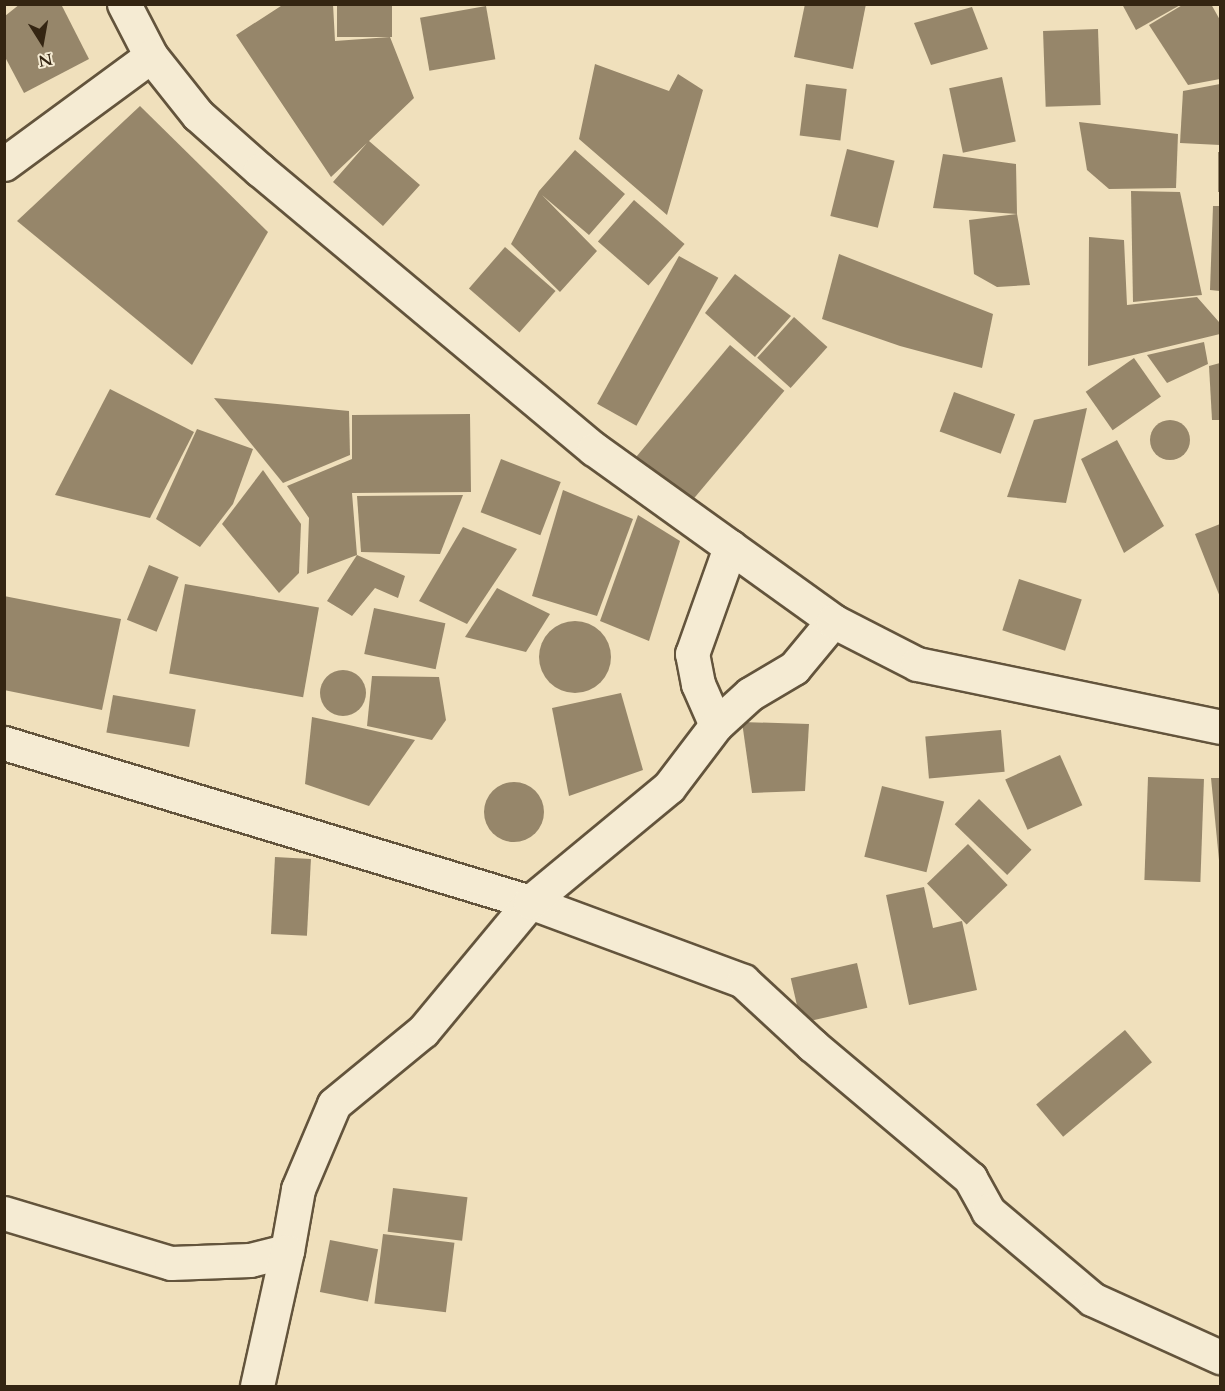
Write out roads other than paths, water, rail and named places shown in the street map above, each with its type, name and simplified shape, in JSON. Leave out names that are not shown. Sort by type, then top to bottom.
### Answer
[{"type":"street","points":[[124,4],[151,56],[198,115],[260,170],[594,450],[833,621],[917,664],[1221,727]]},
{"type":"street","points":[[4,164],[151,56]]},
{"type":"street","points":[[716,725],[698,684],[692,654],[730,547]]},
{"type":"street","points":[[257,1386],[287,1251],[298,1189],[334,1104],[423,1031],[530,902],[669,787],[716,725],[750,694],[794,668],[833,621]]},
{"type":"street","points":[[4,743],[530,902],[743,981],[812,1045],[970,1179],[988,1210],[1092,1299],[1221,1358]]},
{"type":"street","points":[[4,1213],[171,1263],[250,1260],[287,1251]]}]
